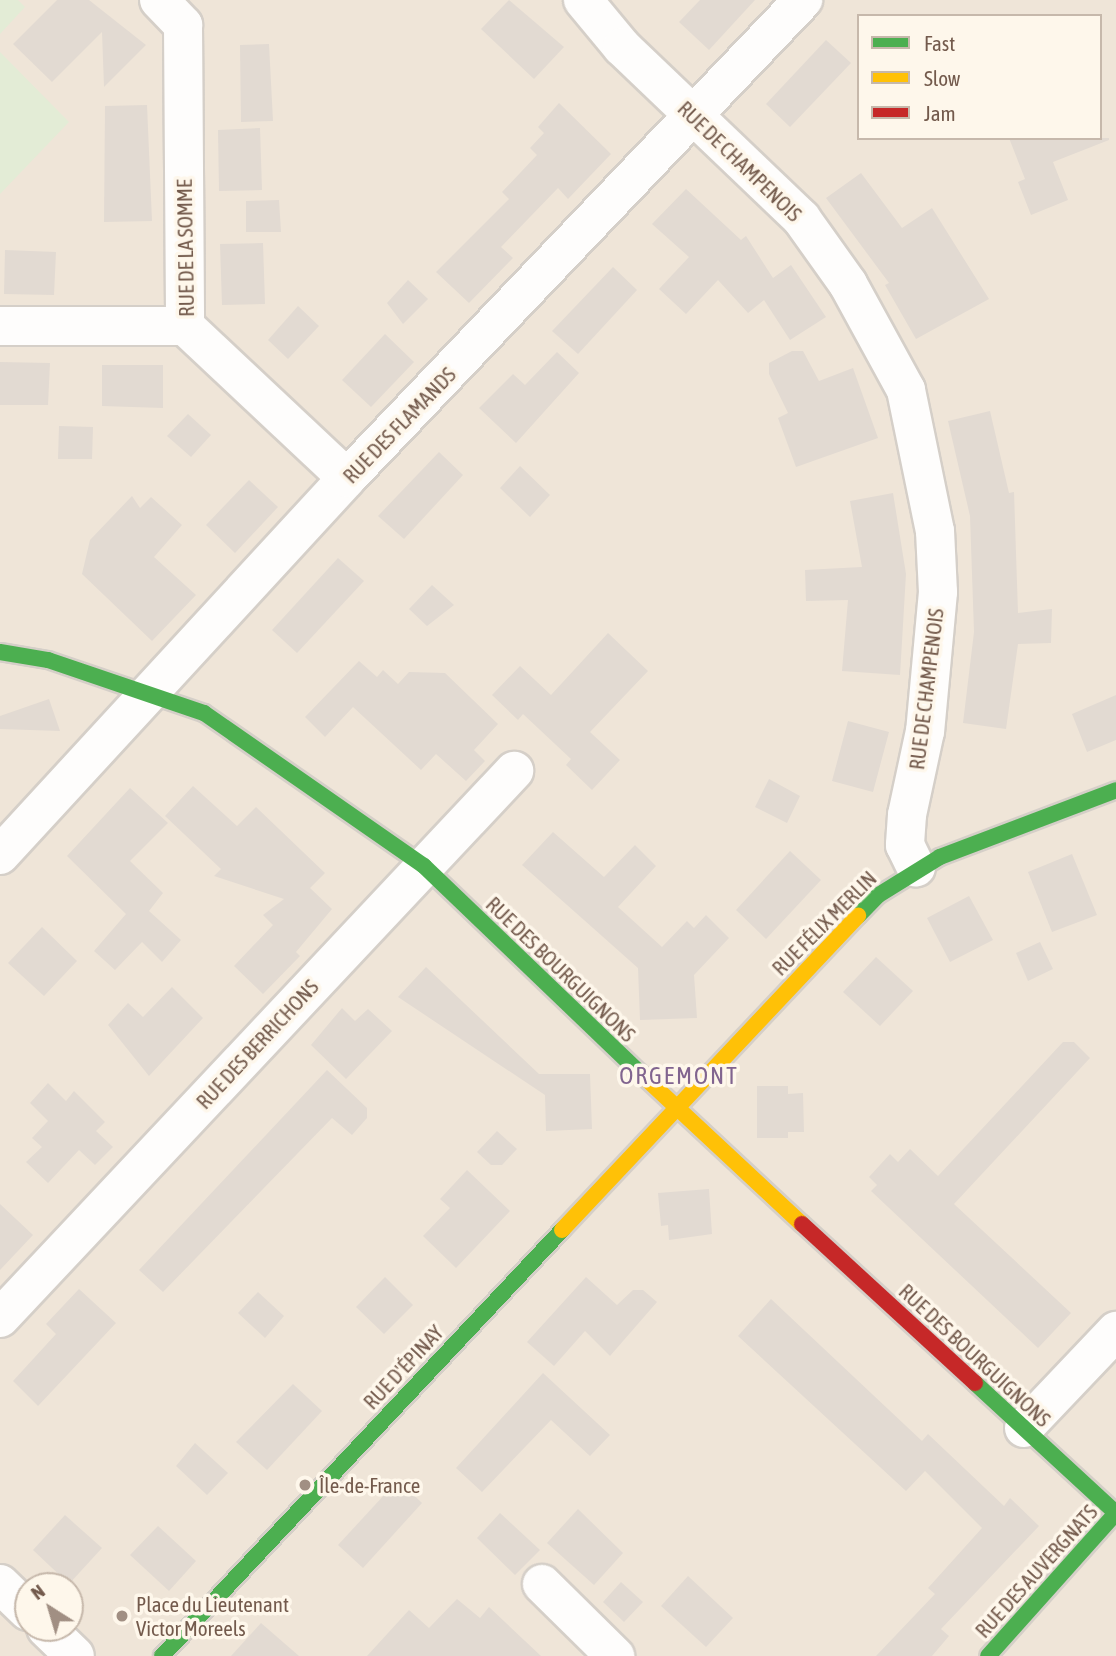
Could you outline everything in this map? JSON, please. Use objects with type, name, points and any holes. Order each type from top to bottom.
[{"type":"street","name":"RUE DE LA SOMME","points":[[159,0],[183,25],[185,326],[348,478]]},
{"type":"street","name":"RUE DE CHAMPENOIS","points":[[583,0],[622,47],[801,218],[848,284],[906,390],[935,531],[938,592],[925,731],[906,825],[905,845],[916,868]]},
{"type":"street","name":"RUE DES FLAMANDS","points":[[0,855],[348,478],[803,0]]},
{"type":"street","points":[[0,326],[185,326]]},
{"type":"street","name":"RUE DES BOURGUIGNONS","points":[[0,652],[48,660],[204,713],[424,866],[676,1108],[1116,1513]]},
{"type":"street","name":"RUE DES BERRICHONS","points":[[0,1318],[513,771]]},
{"type":"street","name":"RUE FÉLIX MERLIN","points":[[676,1108],[877,896],[916,868],[1116,790]]},
{"type":"street","name":"RUE D'ÉPINAY","points":[[162,1656],[676,1108]]},
{"type":"street","points":[[1024,1429],[1116,1331]]},
{"type":"street","name":"RUE DES AUVERGNATS","points":[[988,1656],[1116,1513]]},
{"type":"street","points":[[0,1584],[14,1598]]},
{"type":"street","points":[[542,1584],[615,1656]]},
{"type":"street","points":[[60,1642],[75,1656]]},
{"type":"shaded area","points":[[0,0],[1116,0],[1116,1656],[0,1656]]},
{"type":"green space","points":[[0,0],[18,0],[25,7],[0,34]]},
{"type":"green space","points":[[0,52],[69,122],[0,194]]},
{"type":"building","points":[[57,0],[89,0],[146,45],[104,87],[102,32],[52,82],[13,44]]},
{"type":"building","points":[[509,0],[564,47],[534,79],[481,29]]},
{"type":"building","points":[[700,0],[755,0],[709,50],[679,22]]},
{"type":"building","points":[[826,40],[851,63],[790,127],[766,104]]},
{"type":"building","points":[[269,44],[273,121],[241,122],[240,45]]},
{"type":"building","points":[[559,103],[611,154],[568,199],[558,188],[501,247],[513,258],[469,303],[436,272],[509,199],[502,192],[537,155],[530,148],[544,133],[538,127]]},
{"type":"building","points":[[147,105],[152,221],[104,222],[105,106]]},
{"type":"building","points":[[260,128],[262,190],[219,191],[218,130]]},
{"type":"building","points":[[1109,138],[1053,162],[1068,200],[1031,215],[1018,182],[1025,179],[1010,140]]},
{"type":"building","points":[[861,173],[902,228],[932,208],[989,299],[916,339],[885,285],[889,283],[826,198]]},
{"type":"building","points":[[686,189],[741,240],[746,236],[773,278],[791,265],[826,317],[790,340],[764,300],[748,313],[718,280],[686,314],[659,289],[689,257],[652,224]]},
{"type":"building","points":[[279,200],[281,232],[246,232],[246,201]]},
{"type":"building","points":[[263,243],[265,304],[222,305],[220,244]]},
{"type":"building","points":[[5,250],[56,252],[54,295],[4,294]]},
{"type":"building","points":[[613,267],[637,290],[578,354],[552,331]]},
{"type":"building","points":[[408,280],[428,299],[403,324],[387,303]]},
{"type":"building","points":[[298,306],[319,326],[288,359],[268,340]]},
{"type":"building","points":[[385,334],[414,362],[371,407],[342,380]]},
{"type":"building","points":[[792,351],[803,351],[819,381],[853,368],[878,438],[796,467],[778,418],[788,413],[769,374],[769,363]]},
{"type":"building","points":[[557,352],[579,373],[516,443],[479,408],[513,374],[525,385]]},
{"type":"building","points":[[0,362],[50,363],[48,405],[0,405]]},
{"type":"building","points":[[102,365],[163,365],[163,408],[102,406]]},
{"type":"building","points":[[990,411],[1009,493],[1014,492],[1018,613],[1052,609],[1051,643],[1018,644],[1006,729],[963,723],[974,632],[970,516],[948,421]]},
{"type":"building","points":[[188,414],[211,435],[191,457],[167,436]]},
{"type":"building","points":[[59,426],[93,427],[92,459],[58,459]]},
{"type":"building","points":[[439,452],[463,475],[404,539],[378,516]]},
{"type":"building","points":[[520,466],[550,495],[530,517],[500,488]]},
{"type":"building","points":[[249,480],[278,507],[235,553],[206,525]]},
{"type":"building","points":[[893,493],[906,574],[900,675],[842,671],[848,600],[806,601],[805,570],[862,567],[850,501]]},
{"type":"building","points":[[132,496],[140,508],[151,497],[182,525],[154,557],[196,595],[152,641],[82,574],[90,540]]},
{"type":"building","points":[[338,558],[364,581],[297,653],[272,630]]},
{"type":"building","points":[[432,585],[454,605],[427,626],[409,609]]},
{"type":"building","points":[[608,633],[648,671],[590,732],[620,760],[592,790],[566,765],[571,759],[523,714],[518,720],[492,695],[520,666],[551,695]]},
{"type":"building","points":[[359,661],[377,677],[383,670],[398,684],[409,672],[445,673],[498,724],[474,750],[485,761],[466,781],[436,754],[421,770],[353,707],[325,737],[305,717]]},
{"type":"building","points":[[1116,695],[1116,740],[1087,752],[1072,714]]},
{"type":"building","points":[[49,699],[60,731],[0,729],[0,716]]},
{"type":"building","points":[[848,721],[889,732],[873,792],[832,781]]},
{"type":"building","points":[[769,779],[800,796],[787,823],[755,807]]},
{"type":"building","points":[[193,786],[237,826],[256,807],[325,873],[310,888],[332,909],[296,952],[300,956],[263,994],[234,966],[273,925],[263,915],[284,899],[214,876],[221,869],[165,816]]},
{"type":"building","points":[[130,788],[168,823],[130,861],[163,893],[149,911],[181,940],[162,962],[142,942],[115,970],[94,951],[126,914],[67,856]]},
{"type":"building","points":[[553,832],[604,877],[635,845],[656,866],[618,907],[662,947],[687,921],[694,928],[706,915],[729,938],[694,975],[697,1018],[640,1020],[638,968],[522,865]]},
{"type":"building","points":[[790,851],[821,880],[766,939],[736,910]]},
{"type":"building","points":[[1072,854],[1097,915],[1052,932],[1028,872]]},
{"type":"building","points":[[969,896],[993,940],[950,962],[927,918]]},
{"type":"building","points":[[42,927],[77,961],[44,996],[8,963]]},
{"type":"building","points":[[1040,942],[1053,969],[1028,981],[1016,953]]},
{"type":"building","points":[[876,957],[913,991],[880,1026],[843,992]]},
{"type":"building","points":[[426,967],[539,1074],[590,1074],[592,1129],[546,1131],[545,1095],[398,997]]},
{"type":"building","points":[[172,987],[203,1018],[149,1076],[108,1025],[128,1003],[143,1017]]},
{"type":"building","points":[[342,1008],[355,1021],[368,1009],[392,1031],[346,1079],[311,1045]]},
{"type":"building","points":[[1063,1042],[1074,1042],[1090,1058],[954,1204],[1071,1313],[1038,1348],[871,1191],[877,1185],[869,1177],[890,1154],[898,1162],[910,1149],[938,1176]]},
{"type":"building","points":[[327,1070],[367,1108],[367,1118],[352,1135],[332,1118],[163,1292],[139,1270]]},
{"type":"building","points":[[48,1083],[66,1101],[74,1091],[105,1122],[96,1131],[113,1147],[95,1165],[79,1150],[48,1183],[26,1162],[42,1147],[32,1138],[48,1121],[30,1103]]},
{"type":"building","points":[[757,1086],[788,1086],[788,1094],[803,1093],[804,1132],[788,1132],[788,1138],[757,1138]]},
{"type":"building","points":[[497,1131],[517,1149],[502,1165],[491,1165],[477,1152]]},
{"type":"building","points":[[467,1170],[510,1211],[456,1268],[423,1236],[450,1208],[440,1199]]},
{"type":"building","points":[[709,1189],[712,1234],[669,1240],[668,1225],[661,1226],[658,1193]]},
{"type":"building","points":[[0,1204],[33,1235],[0,1270]]},
{"type":"building","points":[[385,1277],[413,1305],[384,1334],[356,1307]]},
{"type":"building","points":[[586,1277],[617,1305],[633,1290],[643,1290],[657,1302],[610,1356],[585,1331],[554,1366],[527,1342]]},
{"type":"building","points":[[79,1289],[116,1323],[38,1406],[13,1381],[56,1334],[46,1324]]},
{"type":"building","points":[[258,1292],[284,1316],[265,1338],[238,1313]]},
{"type":"building","points":[[771,1299],[922,1441],[928,1434],[1004,1506],[1010,1498],[1039,1526],[941,1629],[949,1636],[932,1656],[876,1656],[935,1594],[928,1588],[982,1528],[925,1471],[906,1491],[738,1336]]},
{"type":"building","points":[[543,1373],[610,1435],[590,1456],[551,1420],[482,1492],[456,1468]]},
{"type":"building","points":[[293,1384],[322,1411],[267,1470],[236,1442]]},
{"type":"building","points":[[195,1443],[228,1473],[207,1495],[176,1466]]},
{"type":"building","points":[[398,1480],[422,1503],[363,1568],[338,1545]]},
{"type":"building","points":[[578,1509],[623,1553],[594,1585],[547,1543]]},
{"type":"building","points":[[500,1513],[540,1550],[515,1575],[477,1538]]},
{"type":"building","points":[[65,1515],[102,1548],[80,1572],[56,1572],[33,1550]]},
{"type":"building","points":[[158,1526],[196,1561],[169,1591],[130,1555]]},
{"type":"building","points":[[688,1576],[733,1618],[706,1647],[661,1606]]},
{"type":"building","points":[[621,1582],[643,1602],[624,1622],[603,1602]]},
{"type":"building","points":[[457,1599],[480,1618],[489,1607],[541,1656],[367,1656],[409,1610],[429,1628]]},
{"type":"building","points":[[261,1623],[299,1656],[231,1656]]},
{"type":"traffic: fast","points":[[0,652],[48,660],[204,713],[424,866],[641,1074]]},
{"type":"traffic: fast","points":[[858,916],[877,896],[940,857],[1116,790]]},
{"type":"traffic: fast","points":[[162,1656],[562,1230]]},
{"type":"traffic: fast","points":[[975,1383],[1116,1513],[988,1656]]},
{"type":"traffic: slow","points":[[562,1230],[858,916]]},
{"type":"traffic: slow","points":[[641,1074],[802,1224]]},
{"type":"traffic: jam","points":[[802,1224],[975,1383]]},
{"type":"place","name":"Île-de-France","points":[[305,1485]]},
{"type":"place","name":"Place du Lieutenant Victor Moreels","points":[[122,1616]]},
{"type":"district","name":"ORGEMONT","points":[[679,1076]]}]
